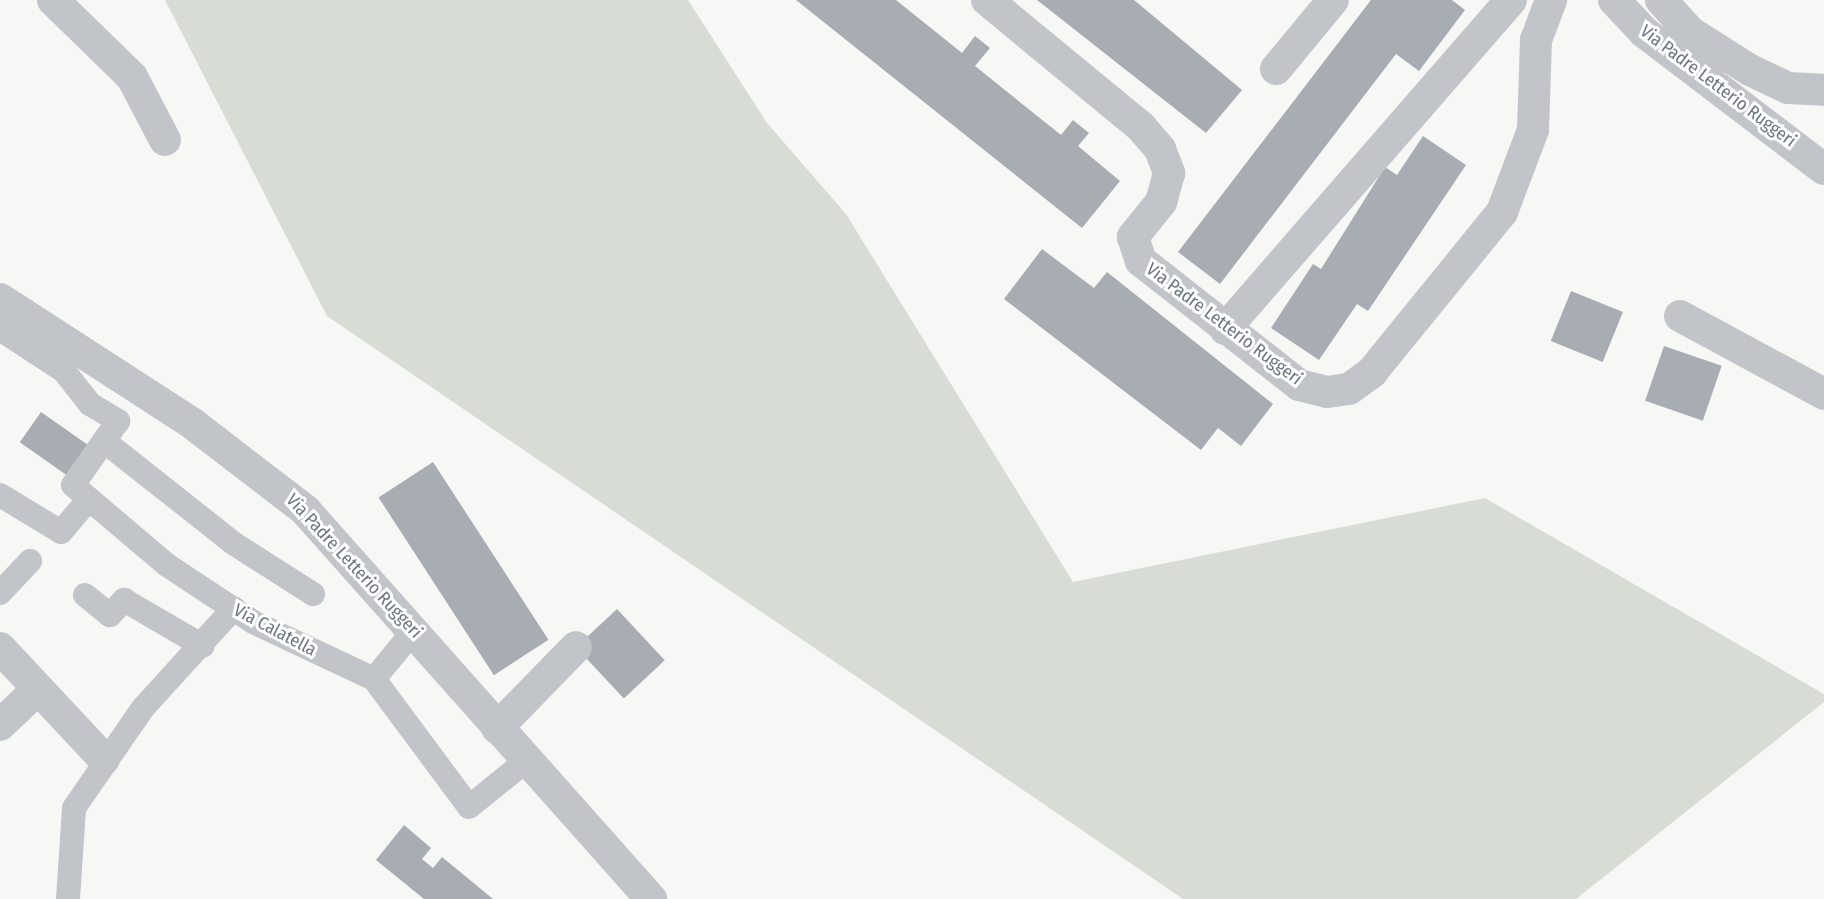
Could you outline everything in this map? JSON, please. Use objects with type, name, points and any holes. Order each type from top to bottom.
[{"type":"street","points":[[53,0],[132,77],[165,140]]},
{"type":"street","name":"Via Padre Letterio Ruggeri","points":[[987,0],[1142,128],[1160,149],[1169,173],[1161,202],[1133,237],[1141,261],[1299,385],[1327,392],[1348,389],[1372,372],[1510,194],[1533,130],[1536,40],[1551,0]]},
{"type":"street","points":[[1276,69],[1333,0]]},
{"type":"street","points":[[1225,328],[1511,0]]},
{"type":"street","name":"Via Padre Letterio Ruggeri","points":[[1614,0],[1644,32],[1824,169]]},
{"type":"street","points":[[1661,0],[1690,32],[1750,70],[1788,88],[1824,90]]},
{"type":"street","points":[[0,495],[61,532],[89,499],[73,485],[118,421],[90,404],[64,371],[3,331],[5,302]]},
{"type":"street","name":"Via Padre Letterio Ruggeri","points":[[5,302],[193,424],[282,491],[416,630],[525,761],[651,899]]},
{"type":"street","points":[[1680,316],[1824,394]]},
{"type":"street","points":[[104,441],[232,543],[314,594]]},
{"type":"street","name":"Via Calatella","points":[[89,499],[167,565],[234,609],[374,679],[469,807],[525,761]]},
{"type":"street","points":[[0,593],[30,561]]},
{"type":"street","points":[[85,595],[110,615],[123,600],[203,646]]},
{"type":"street","points":[[68,899],[74,808],[104,759],[234,609]]},
{"type":"street","points":[[374,679],[416,630]]},
{"type":"street","points":[[497,728],[576,647]]},
{"type":"street","points":[[0,648],[104,759]]},
{"type":"street","points":[[0,725],[38,689]]},
{"type":"shaded area","points":[[165,0],[688,0],[767,123],[846,214],[1073,582],[1485,498],[1824,694],[1824,702],[1576,899],[1183,899],[327,316]]},
{"type":"building","points":[[796,0],[896,0],[962,53],[975,36],[990,48],[975,66],[1061,135],[1073,120],[1089,133],[1078,146],[1120,181],[1082,228]]},
{"type":"building","points":[[1037,0],[1134,0],[1242,90],[1206,133]]},
{"type":"building","points":[[1371,0],[1452,0],[1465,10],[1419,71],[1396,54],[1220,284],[1178,252]]},
{"type":"building","points":[[1423,136],[1466,165],[1368,311],[1357,304],[1319,360],[1271,328],[1313,264],[1321,269],[1385,167],[1397,175]]},
{"type":"building","points":[[1042,249],[1094,288],[1107,272],[1273,404],[1241,446],[1218,428],[1201,450],[1004,299]]},
{"type":"building","points":[[1571,291],[1623,312],[1603,362],[1551,341]]},
{"type":"building","points":[[1664,346],[1722,366],[1703,421],[1645,401]]},
{"type":"building","points":[[41,412],[88,445],[66,475],[20,442]]},
{"type":"building","points":[[433,462],[548,640],[494,675],[378,497]]},
{"type":"building","points":[[617,609],[665,660],[624,698],[576,647]]},
{"type":"building","points":[[404,825],[431,848],[422,859],[433,868],[442,857],[493,899],[424,899],[376,860]]}]
